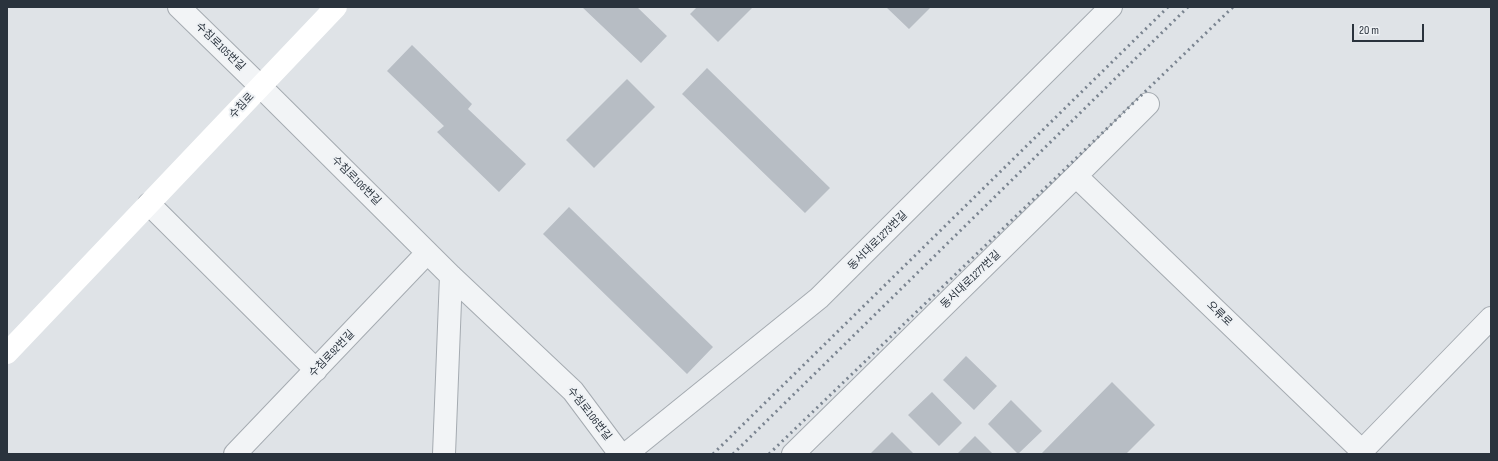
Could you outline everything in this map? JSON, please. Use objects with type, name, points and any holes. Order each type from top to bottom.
[{"type":"main road","name":"수침로","points":[[7,353],[336,7]]},
{"type":"street","name":"수침로105번길","points":[[179,7],[260,86]]},
{"type":"street","name":"동서대로1273번길","points":[[626,454],[819,298],[1111,7]]},
{"type":"street","name":"수침로106번길","points":[[260,86],[427,253],[573,391],[620,454]]},
{"type":"street","name":"동서대로1277번길","points":[[792,454],[1148,104]]},
{"type":"street","name":"오류로","points":[[1076,176],[1360,452],[1491,318]]},
{"type":"street","points":[[149,204],[316,370]]},
{"type":"street","name":"수침로92번길","points":[[235,454],[427,253]]},
{"type":"street","points":[[444,454],[451,276]]},
{"type":"building","points":[[582,7],[637,7],[667,36],[641,63]]},
{"type":"building","points":[[697,7],[753,7],[718,42],[690,14]]},
{"type":"building","points":[[886,7],[931,7],[909,29]]},
{"type":"building","points":[[412,45],[472,104],[468,109],[526,164],[499,192],[437,132],[444,126],[387,71]]},
{"type":"building","points":[[707,68],[830,188],[805,213],[682,94]]},
{"type":"building","points":[[627,79],[655,107],[594,168],[566,140]]},
{"type":"building","points":[[569,207],[713,347],[687,374],[543,234]]},
{"type":"building","points":[[966,356],[997,386],[974,410],[943,380]]},
{"type":"building","points":[[1112,382],[1155,425],[1126,454],[1041,454]]},
{"type":"building","points":[[932,392],[962,423],[939,446],[908,415]]},
{"type":"building","points":[[1011,400],[1042,431],[1018,454],[988,424]]},
{"type":"building","points":[[892,432],[914,454],[871,453]]},
{"type":"building","points":[[975,436],[993,454],[957,454]]},
{"type":"railway","points":[[713,454],[1168,7]]},
{"type":"railway","points":[[733,454],[1188,7]]},
{"type":"railway","points":[[769,454],[1233,7]]}]
